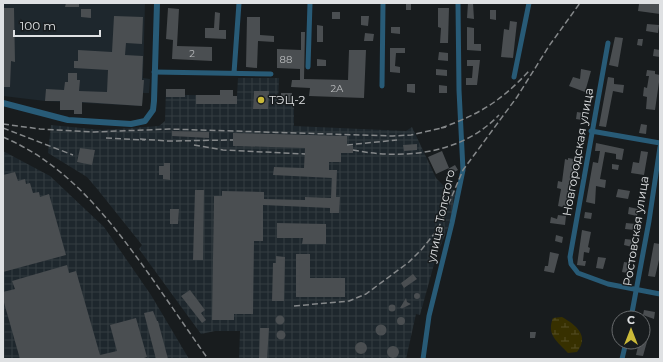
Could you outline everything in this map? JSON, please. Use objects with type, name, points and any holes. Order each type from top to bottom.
[{"type":"street","points":[[3,103],[68,120],[131,124],[145,121],[153,110],[157,3]]},
{"type":"street","points":[[234,73],[239,3]]},
{"type":"street","points":[[308,67],[310,3]]},
{"type":"street","points":[[382,86],[383,3]]},
{"type":"street","name":"улица Толстого","points":[[423,359],[429,316],[452,223],[463,170],[459,90],[458,3]]},
{"type":"street","points":[[514,77],[529,3]]},
{"type":"street","name":"Новгородская улица","points":[[608,44],[591,131],[570,257],[571,264],[578,273],[608,284],[637,288]]},
{"type":"street","points":[[154,72],[271,74]]},
{"type":"street","points":[[591,131],[660,143]]},
{"type":"street","name":"Ростовская улица","points":[[633,310],[660,147]]},
{"type":"street","points":[[637,288],[660,294]]},
{"type":"shaded area","points":[[3,3],[145,3],[143,78],[150,79],[149,93],[143,93],[142,106],[45,101],[3,96]]},
{"type":"shaded area","name":"ТЭЦ-2","points":[[238,78],[279,78],[278,104],[294,105],[294,126],[406,131],[412,127],[436,178],[445,187],[456,191],[450,223],[436,257],[420,315],[416,314],[406,359],[239,359],[240,331],[215,331],[201,334],[139,249],[142,245],[98,190],[87,177],[48,153],[51,125],[102,130],[159,126],[165,121],[166,89],[185,89],[185,95],[237,96]]},
{"type":"shaded area","points":[[3,151],[50,176],[104,227],[151,295],[189,359],[3,359]]},
{"type":"green space","points":[[562,317],[576,327],[582,336],[581,346],[577,352],[568,353],[557,342],[552,334],[551,324],[553,318]]},
{"type":"building","points":[[66,3],[79,3],[79,7],[65,7]]},
{"type":"building","points":[[406,3],[411,3],[411,10],[406,10]]},
{"type":"building","points":[[468,3],[473,3],[474,19],[467,18]]},
{"type":"building","points":[[660,3],[660,14],[638,11],[639,4]]},
{"type":"building","points":[[3,8],[14,8],[15,62],[11,61],[10,87],[3,87]]},
{"type":"building","points":[[168,8],[179,9],[177,46],[212,47],[212,61],[172,59],[173,40],[166,39]]},
{"type":"building","points":[[438,8],[449,8],[448,43],[440,43],[441,28],[438,27]]},
{"type":"building","points":[[81,9],[91,9],[91,18],[81,17]]},
{"type":"building","points":[[490,10],[496,10],[496,20],[490,19]]},
{"type":"building","points":[[215,12],[220,13],[219,30],[226,30],[226,39],[205,38],[205,28],[214,28]]},
{"type":"building","points":[[332,12],[340,12],[340,19],[332,19]]},
{"type":"building","points":[[114,16],[143,17],[142,44],[126,43],[125,55],[143,56],[142,80],[144,80],[142,106],[82,102],[82,114],[74,114],[74,110],[60,110],[60,101],[45,101],[46,89],[64,90],[65,82],[68,82],[68,73],[77,73],[77,80],[80,80],[79,91],[107,92],[108,70],[74,68],[74,61],[78,61],[78,50],[112,52]]},
{"type":"building","points":[[361,16],[369,16],[368,26],[361,25]]},
{"type":"building","points":[[247,17],[260,17],[260,35],[274,36],[274,42],[258,41],[257,68],[246,67]]},
{"type":"building","points":[[510,21],[517,22],[513,58],[501,57],[504,29],[509,30]]},
{"type":"building","points":[[647,24],[659,25],[658,33],[646,31]]},
{"type":"building","points":[[317,25],[323,26],[323,42],[317,42]]},
{"type":"building","points":[[391,27],[400,27],[400,34],[391,33]]},
{"type":"building","points":[[467,27],[474,28],[474,44],[481,44],[481,51],[467,50]]},
{"type":"building","points":[[301,32],[305,32],[304,79],[348,80],[349,50],[366,50],[364,98],[309,96],[310,88],[291,87],[292,80],[300,80],[300,69],[277,68],[277,49],[301,50]]},
{"type":"building","points":[[365,33],[374,34],[373,41],[364,41]]},
{"type":"building","points":[[615,37],[623,38],[618,67],[609,65]]},
{"type":"building","points":[[638,39],[643,39],[642,46],[637,45]]},
{"type":"building","points":[[390,48],[405,48],[405,53],[396,53],[395,66],[400,67],[400,73],[390,72]]},
{"type":"building","points":[[654,49],[660,50],[660,57],[653,56]]},
{"type":"building","points":[[439,52],[448,53],[448,61],[438,60]]},
{"type":"building","points":[[317,59],[326,60],[326,66],[317,66]]},
{"type":"building","points":[[467,60],[480,60],[477,85],[466,85],[466,78],[472,78],[473,66],[467,66]]},
{"type":"building","points":[[436,69],[447,70],[447,76],[436,75]]},
{"type":"building","points":[[581,69],[591,71],[585,92],[569,86],[573,77],[580,79]]},
{"type":"building","points":[[647,70],[655,71],[655,74],[660,75],[655,110],[646,109],[647,97],[643,96],[644,87],[647,88],[649,76],[646,76]]},
{"type":"building","points":[[608,77],[614,78],[614,84],[624,85],[623,93],[613,91],[606,127],[599,126]]},
{"type":"building","points":[[407,84],[415,84],[415,93],[407,92]]},
{"type":"building","points":[[439,85],[447,86],[447,93],[439,93]]},
{"type":"building","points":[[166,89],[185,89],[185,97],[166,97]]},
{"type":"building","points":[[220,90],[233,90],[233,96],[237,96],[237,104],[196,104],[196,95],[220,95]]},
{"type":"building","name":"ТЭЦ-2","points":[[254,91],[269,91],[268,109],[253,109]]},
{"type":"building","points":[[281,93],[292,93],[292,102],[281,102]]},
{"type":"building","points":[[577,112],[583,113],[582,120],[576,119]]},
{"type":"building","points":[[641,124],[647,125],[646,134],[639,133]]},
{"type":"building","points":[[172,131],[209,132],[209,138],[172,136]]},
{"type":"building","points":[[233,133],[347,136],[347,146],[353,146],[353,153],[341,153],[341,162],[329,162],[329,170],[337,170],[336,197],[340,197],[339,213],[330,213],[330,208],[263,205],[263,241],[254,241],[253,314],[234,314],[234,320],[212,320],[214,196],[222,196],[222,191],[264,192],[264,199],[305,200],[305,197],[331,198],[332,178],[273,175],[274,167],[304,168],[305,148],[233,146]]},
{"type":"building","points":[[596,143],[624,149],[622,160],[616,159],[616,154],[605,152],[600,179],[606,180],[605,188],[596,186],[595,204],[586,202],[593,162],[598,163],[600,151],[595,151]]},
{"type":"building","points":[[417,144],[417,150],[404,151],[403,145]]},
{"type":"building","points":[[80,148],[95,150],[92,165],[77,162]]},
{"type":"building","points":[[442,151],[449,168],[436,174],[428,157]]},
{"type":"building","points":[[641,151],[648,152],[644,175],[631,173],[633,162],[639,163]]},
{"type":"building","points":[[568,158],[574,159],[574,167],[567,208],[558,206],[561,189],[557,188],[558,181],[562,182],[565,159],[568,160]]},
{"type":"building","points":[[164,163],[170,163],[170,180],[163,179],[163,175],[159,175],[159,166],[164,166]]},
{"type":"building","points":[[612,164],[619,165],[618,170],[612,169]]},
{"type":"building","points":[[455,165],[458,170],[451,174],[448,169]]},
{"type":"building","points":[[15,172],[18,181],[25,179],[26,184],[30,183],[33,193],[39,192],[40,197],[49,194],[66,255],[3,272],[3,175]]},
{"type":"building","points":[[618,189],[630,191],[628,199],[616,197]]},
{"type":"building","points":[[195,190],[204,190],[203,260],[193,260]]},
{"type":"building","points":[[629,207],[638,209],[637,216],[628,214]]},
{"type":"building","points":[[170,209],[179,209],[178,224],[170,224]]},
{"type":"building","points":[[585,212],[592,213],[591,219],[584,218]]},
{"type":"building","points":[[558,215],[566,216],[565,225],[550,223],[551,217],[557,219]]},
{"type":"building","points":[[277,223],[326,224],[326,244],[302,244],[303,238],[277,238]]},
{"type":"building","points":[[626,223],[636,224],[635,230],[625,229]]},
{"type":"building","points":[[582,230],[591,232],[588,247],[590,248],[589,253],[584,252],[583,261],[586,261],[585,266],[577,265]]},
{"type":"building","points":[[556,235],[563,237],[562,243],[555,241]]},
{"type":"building","points":[[625,239],[634,240],[632,247],[624,245]]},
{"type":"building","points":[[654,243],[660,244],[659,260],[655,277],[648,276]]},
{"type":"building","points":[[550,252],[559,254],[554,273],[544,271],[545,266],[548,266]]},
{"type":"building","points":[[296,254],[310,254],[310,278],[345,278],[345,297],[296,297]]},
{"type":"building","points":[[276,256],[285,257],[284,301],[272,301],[273,263],[276,263]]},
{"type":"building","points":[[598,257],[606,258],[603,269],[596,268]]},
{"type":"building","points":[[624,262],[630,263],[628,273],[622,272]]},
{"type":"building","points":[[67,265],[69,273],[76,271],[100,355],[117,351],[110,325],[136,318],[147,357],[141,359],[20,359],[3,299],[3,292],[15,289],[12,281]]},
{"type":"building","points":[[413,274],[417,279],[404,288],[401,283]]},
{"type":"building","points":[[190,290],[205,310],[201,313],[206,320],[202,323],[181,296]]},
{"type":"building","points":[[417,293],[420,296],[417,299],[414,296]]},
{"type":"building","points":[[406,298],[407,302],[411,304],[401,309],[402,308],[400,308]]},
{"type":"building","points":[[392,304],[395,305],[395,311],[392,312],[389,311],[388,308],[389,305]]},
{"type":"building","points":[[153,311],[158,321],[168,359],[156,359],[144,313]]},
{"type":"building","points":[[651,311],[655,312],[654,319],[651,318]]},
{"type":"building","points":[[280,315],[285,320],[280,325],[275,320]]},
{"type":"building","points":[[401,317],[404,318],[404,324],[401,325],[398,324],[397,321],[398,318]]},
{"type":"building","points":[[381,324],[385,326],[387,330],[385,334],[381,336],[377,334],[375,330],[377,326]]},
{"type":"building","points":[[260,328],[269,328],[267,359],[259,359]]},
{"type":"building","points":[[281,330],[286,335],[281,340],[276,335]]},
{"type":"building","points":[[530,332],[536,332],[535,338],[530,338]]},
{"type":"building","points":[[361,342],[365,344],[367,348],[365,352],[361,354],[357,352],[355,348],[357,344]]},
{"type":"building","points":[[393,346],[397,348],[399,352],[397,356],[393,358],[389,356],[387,352],[389,348]]},
{"type":"building","points":[[637,350],[645,350],[643,356],[636,355]]},
{"type":"railway","points":[[294,306],[349,301],[366,294],[409,262],[422,249],[438,229],[463,170],[517,97],[549,46],[580,3]]},
{"type":"railway","points":[[441,128],[455,123],[489,106],[509,91],[529,71]]},
{"type":"railway","points":[[353,150],[392,154],[412,154],[431,151],[450,146],[468,138],[484,128],[499,115]]},
{"type":"railway","points":[[3,124],[40,129],[94,132],[169,129],[393,136],[411,135],[446,127]]},
{"type":"railway","points":[[3,128],[73,155]]},
{"type":"railway","points":[[3,137],[27,149],[48,163],[87,196],[136,256],[208,359]]},
{"type":"railway","points":[[106,138],[145,140]]},
{"type":"railway","points":[[140,139],[168,141],[233,140]]},
{"type":"railway","points":[[347,145],[397,140]]},
{"type":"railway","points":[[194,145],[223,150],[305,154]]},
{"type":"place","name":"ТЭЦ-2","points":[[261,100]]}]
